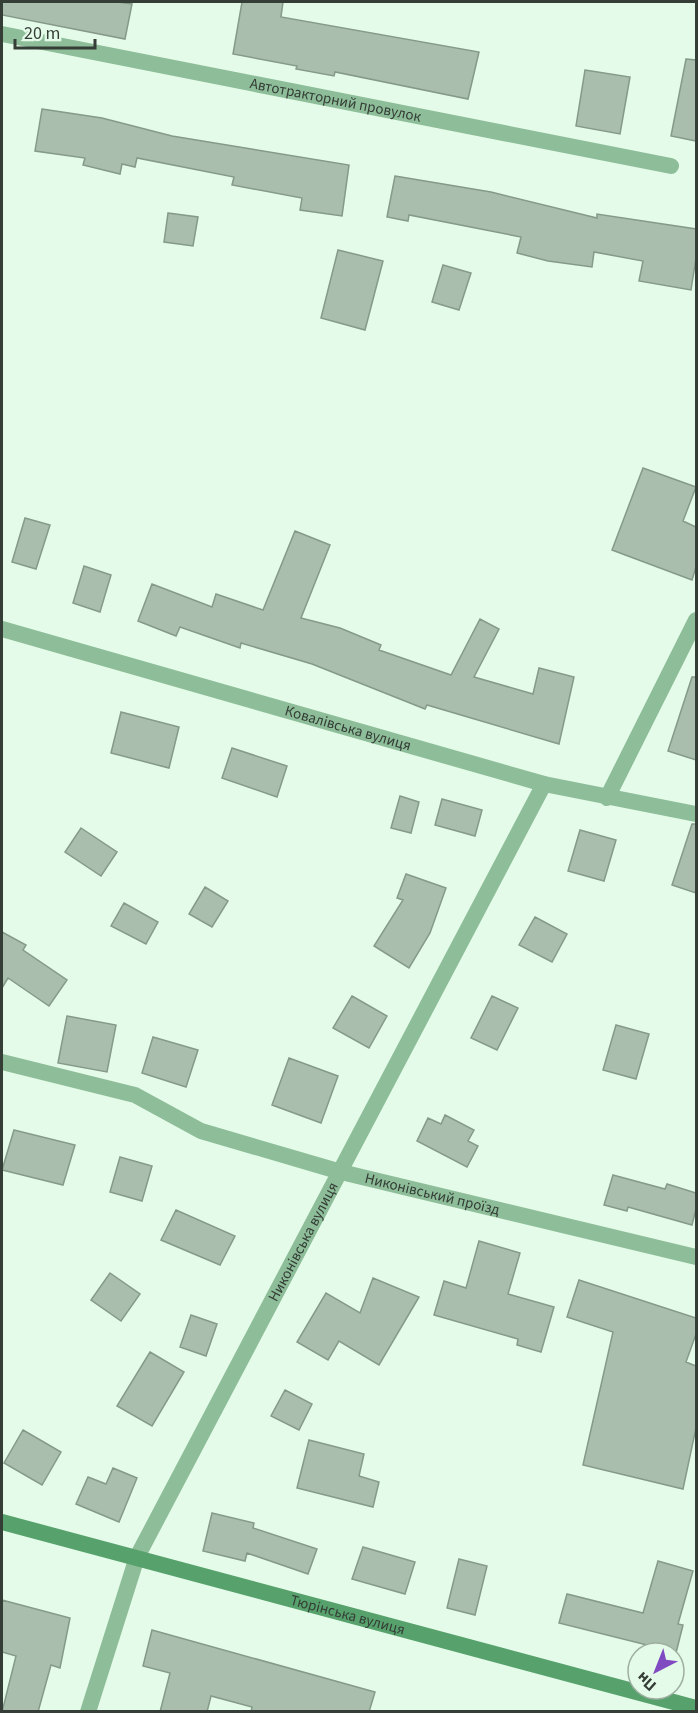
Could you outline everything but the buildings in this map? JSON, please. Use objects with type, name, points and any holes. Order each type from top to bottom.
[{"type":"main road","name":"Тюрінська вулиця","points":[[2,1522],[696,1708]]},
{"type":"street","name":"Автотракторний провулок","points":[[2,34],[671,166]]},
{"type":"street","points":[[608,798],[696,620]]},
{"type":"street","name":"Ковалівська вулиця","points":[[2,629],[544,784],[696,814]]},
{"type":"street","name":"Никонівська вулиця","points":[[88,1712],[137,1557],[544,784]]},
{"type":"street","name":"Никонівський проїзд","points":[[2,1062],[135,1095],[201,1131],[341,1172],[696,1257]]}]
